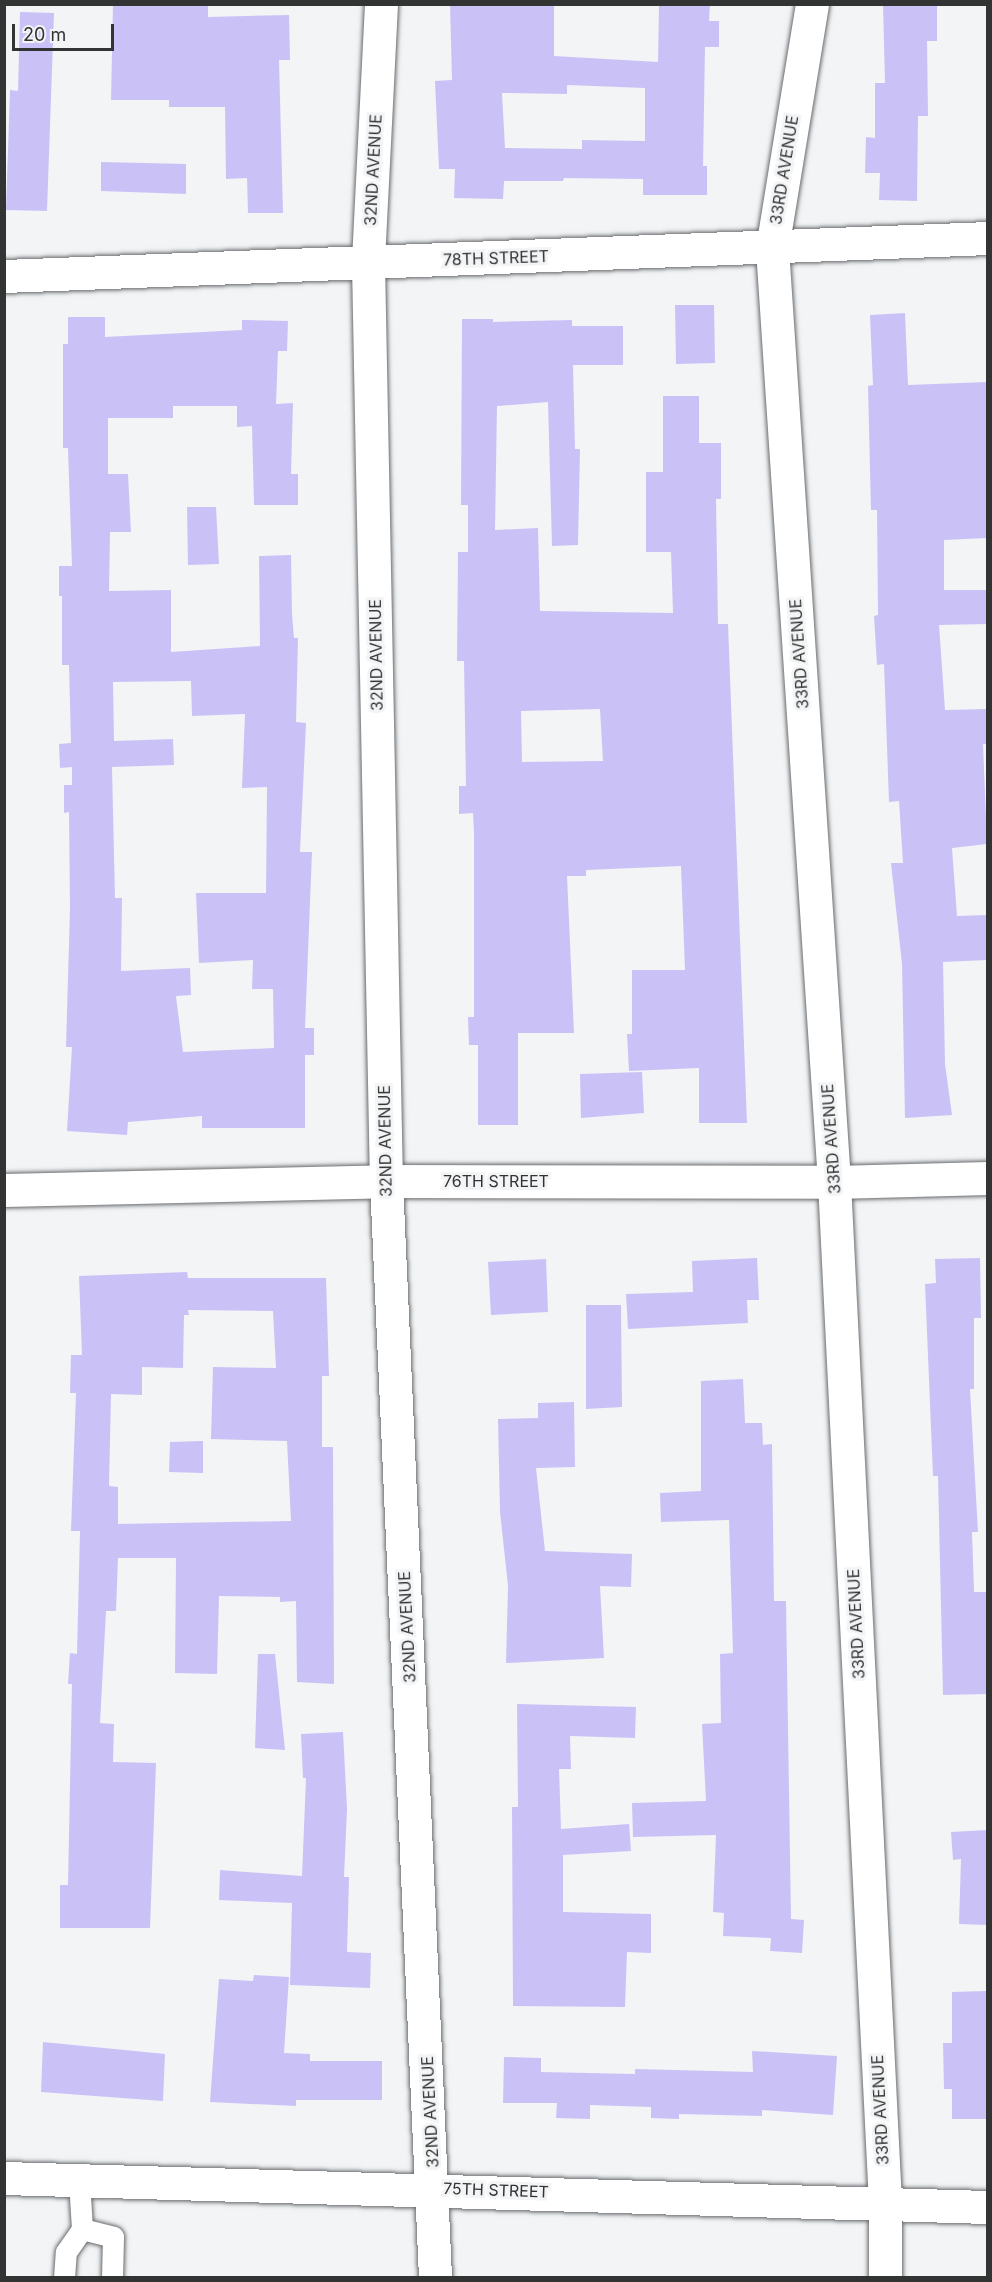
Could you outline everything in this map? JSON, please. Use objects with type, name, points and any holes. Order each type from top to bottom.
[{"type":"street","name":"32ND AVENUE","points":[[381,4],[368,262],[386,1181],[433,2188],[435,2277]]},
{"type":"street","name":"33RD AVENUE","points":[[812,4],[772,248],[834,1182],[885,2202],[885,2277]]},
{"type":"street","name":"78TH STREET","points":[[4,276],[987,238]]},
{"type":"street","name":"76TH STREET","points":[[4,1190],[386,1181],[834,1182],[987,1178]]},
{"type":"street","name":"75TH STREET","points":[[4,2178],[433,2188],[987,2206]]},
{"type":"lane","points":[[64,2277],[66,2252],[82,2229],[79,2180]]},
{"type":"lane","points":[[82,2229],[113,2237],[112,2277]]},
{"type":"building","points":[[113,4],[208,4],[208,17],[289,15],[290,60],[279,60],[283,213],[248,213],[247,178],[226,179],[225,107],[169,107],[169,100],[111,100]]},
{"type":"building","points":[[450,4],[554,4],[554,56],[658,62],[659,4],[710,4],[709,21],[719,21],[719,47],[705,47],[703,166],[707,166],[707,195],[643,195],[643,179],[564,178],[563,181],[504,181],[503,199],[454,198],[455,169],[439,169],[435,81],[452,80]],"holes":[[[567,85],[645,88],[645,141],[582,140],[582,149],[505,148],[502,93],[567,94]]]},
{"type":"building","points":[[883,4],[937,4],[937,41],[927,41],[928,116],[918,116],[917,201],[879,200],[880,173],[865,173],[866,137],[875,138],[875,83],[885,83]]},
{"type":"building","points":[[20,12],[54,13],[47,211],[6,210],[10,90],[18,91]]},
{"type":"building","points":[[101,162],[186,164],[186,194],[101,191]]},
{"type":"building","points":[[675,305],[714,305],[715,363],[676,364]]},
{"type":"building","points":[[905,313],[908,385],[987,382],[987,538],[944,540],[944,590],[987,590],[987,624],[939,625],[945,710],[987,709],[987,744],[983,744],[987,844],[952,848],[957,916],[987,915],[987,960],[943,962],[945,1064],[952,1115],[905,1118],[902,964],[891,863],[903,863],[899,801],[889,802],[884,664],[877,665],[874,616],[878,615],[877,510],[871,510],[868,386],[873,385],[870,315]]},
{"type":"building","points":[[68,317],[105,317],[105,337],[242,330],[242,320],[288,321],[287,351],[278,351],[276,404],[293,403],[291,474],[298,474],[298,505],[254,505],[252,426],[237,427],[237,406],[173,406],[173,418],[108,418],[108,474],[128,474],[131,532],[110,532],[109,591],[171,590],[171,652],[260,646],[259,556],[291,555],[294,638],[298,638],[296,722],[306,723],[300,852],[312,852],[305,1028],[314,1028],[314,1055],[305,1055],[305,1128],[202,1128],[202,1116],[128,1122],[127,1135],[67,1131],[72,1047],[66,1047],[70,909],[69,812],[64,813],[64,785],[72,785],[72,767],[60,768],[59,744],[71,743],[69,665],[62,665],[62,596],[59,596],[59,566],[72,566],[68,448],[63,448],[63,344],[68,344]],"holes":[[[191,681],[192,716],[245,714],[242,788],[267,787],[266,893],[196,893],[199,963],[253,960],[252,989],[273,989],[274,1048],[183,1052],[176,996],[191,995],[190,968],[121,971],[122,898],[115,898],[112,767],[174,765],[173,739],[114,741],[113,682]]]},
{"type":"building","points":[[462,319],[493,319],[493,322],[572,320],[572,326],[623,326],[623,365],[573,365],[575,449],[580,449],[578,545],[552,546],[548,402],[497,406],[495,530],[538,528],[540,611],[673,613],[671,552],[646,552],[646,472],[663,472],[663,396],[699,396],[699,443],[721,443],[721,499],[716,499],[718,624],[728,624],[747,1123],[699,1123],[699,1068],[629,1071],[627,1034],[632,1034],[632,970],[685,970],[681,866],[586,870],[586,876],[567,876],[574,1033],[518,1033],[518,1125],[478,1125],[478,1045],[469,1045],[468,1017],[474,1017],[473,813],[459,814],[459,786],[466,786],[464,661],[457,661],[458,552],[468,552],[468,505],[461,505]],"holes":[[[600,709],[603,761],[522,762],[521,711]]]},
{"type":"building","points":[[187,507],[216,507],[219,564],[188,565]]},
{"type":"building","points":[[642,1072],[644,1113],[581,1118],[580,1074]]},
{"type":"building","points":[[757,1258],[759,1300],[747,1300],[748,1323],[628,1329],[626,1294],[693,1292],[692,1261]]},
{"type":"building","points":[[980,1258],[981,1318],[974,1318],[974,1389],[970,1389],[978,1532],[972,1532],[974,1592],[987,1592],[987,1694],[943,1695],[938,1476],[933,1476],[925,1284],[936,1283],[935,1259]]},
{"type":"building","points":[[546,1259],[548,1312],[491,1315],[488,1262]]},
{"type":"building","points":[[187,1272],[188,1278],[326,1278],[329,1376],[322,1376],[322,1447],[333,1447],[334,1684],[297,1682],[296,1601],[280,1602],[280,1597],[219,1596],[217,1674],[175,1673],[176,1558],[118,1558],[116,1611],[106,1611],[100,1723],[114,1724],[113,1762],[156,1763],[150,1928],[60,1928],[60,1885],[68,1885],[72,1684],[68,1684],[70,1653],[77,1654],[80,1531],[71,1531],[76,1393],[70,1393],[71,1355],[82,1355],[79,1276]],"holes":[[[188,1310],[273,1311],[276,1368],[213,1367],[211,1439],[287,1441],[291,1521],[118,1524],[118,1487],[109,1486],[111,1394],[142,1395],[142,1367],[183,1368],[184,1315],[189,1315]]]},
{"type":"building","points":[[586,1305],[621,1305],[622,1407],[586,1409]]},
{"type":"building","points":[[743,1379],[745,1423],[762,1423],[763,1445],[772,1444],[774,1601],[786,1601],[791,1919],[804,1920],[802,1953],[770,1951],[771,1938],[723,1936],[724,1913],[713,1912],[716,1835],[633,1837],[632,1803],[706,1801],[702,1724],[721,1723],[720,1654],[733,1653],[729,1520],[661,1522],[660,1493],[701,1491],[701,1381]]},
{"type":"building","points":[[574,1402],[575,1467],[536,1468],[545,1551],[632,1554],[631,1587],[600,1586],[604,1658],[506,1663],[508,1586],[500,1512],[498,1419],[538,1418],[538,1403]]},
{"type":"building","points":[[203,1441],[203,1473],[169,1472],[170,1442]]},
{"type":"building","points":[[258,1654],[275,1654],[285,1750],[255,1748]]},
{"type":"building","points":[[517,1704],[636,1707],[635,1738],[570,1736],[571,1769],[559,1769],[561,1829],[629,1824],[631,1851],[563,1855],[563,1912],[651,1914],[651,1953],[627,1952],[625,2007],[513,2006],[512,1807],[518,1807]]},
{"type":"building","points":[[343,1732],[347,1809],[344,1877],[349,1877],[347,1952],[371,1953],[370,1988],[290,1985],[292,1903],[219,1900],[220,1870],[302,1876],[306,1778],[303,1778],[301,1734]]},
{"type":"building","points":[[987,1830],[987,1925],[959,1924],[961,1859],[953,1860],[951,1832]]},
{"type":"building","points":[[254,1975],[289,1977],[284,2053],[310,2054],[310,2061],[382,2061],[382,2100],[296,2100],[296,2106],[210,2102],[219,1979],[253,1981]]},
{"type":"building","points":[[987,1991],[987,2119],[952,2119],[952,2089],[944,2089],[943,2043],[952,2043],[952,1992]]},
{"type":"building","points":[[43,2042],[165,2054],[163,2101],[41,2092]]},
{"type":"building","points":[[752,2051],[837,2056],[833,2115],[762,2110],[762,2116],[679,2114],[679,2119],[651,2118],[651,2107],[590,2105],[590,2119],[556,2118],[557,2103],[503,2103],[504,2057],[541,2058],[541,2072],[635,2074],[635,2069],[753,2072]]}]
